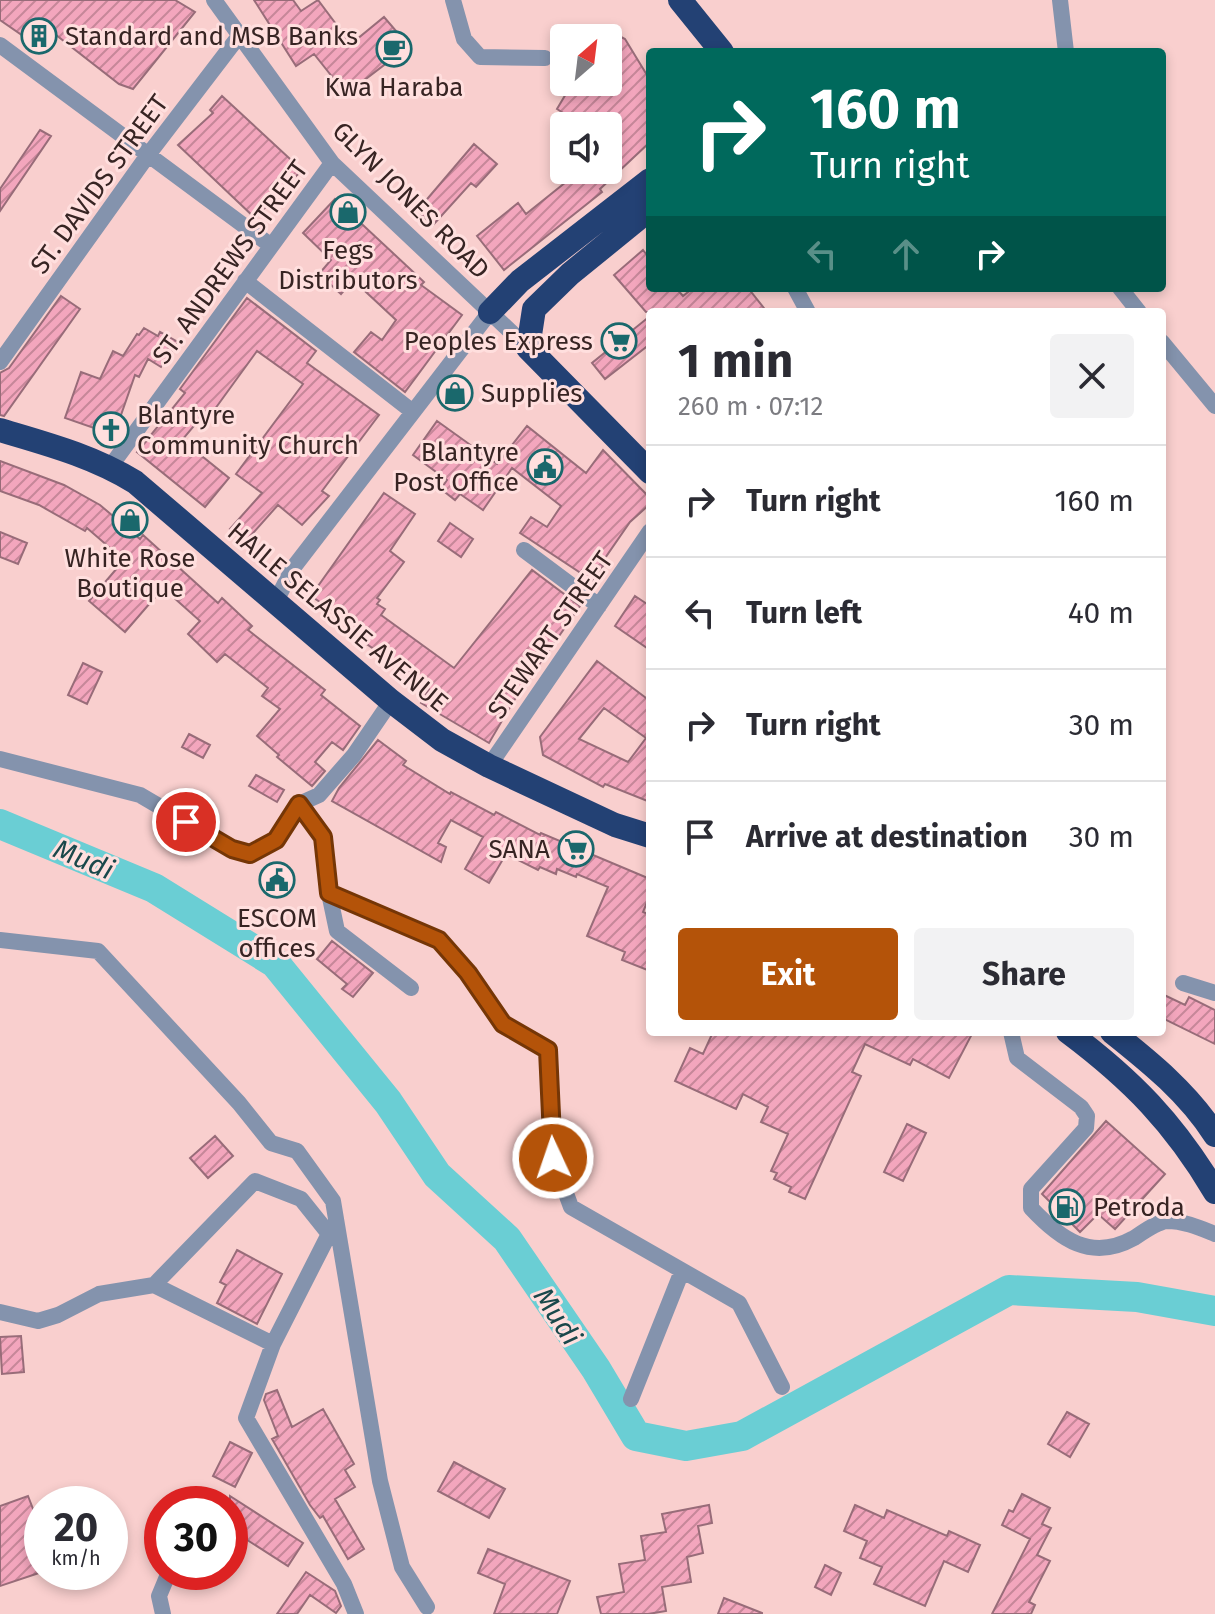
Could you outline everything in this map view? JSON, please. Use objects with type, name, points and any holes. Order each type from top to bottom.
[{"type":"highway","points":[[664,0],[701,48]]},
{"type":"highway","points":[[680,0],[719,48]]},
{"type":"highway","points":[[490,312],[520,281],[646,183]]},
{"type":"highway","points":[[646,212],[570,274],[534,309],[528,348],[646,468]]},
{"type":"highway","name":"HAILE SELASSIE AVENUE","points":[[0,430],[61,447],[110,467],[135,482],[391,701],[442,740],[489,766],[615,825],[646,835]]},
{"type":"highway","points":[[1073,1036],[1113,1066],[1159,1111],[1215,1192]]},
{"type":"highway","points":[[1117,1036],[1209,1115],[1215,1135]]},
{"type":"street","name":"GLYN JONES ROAD","points":[[214,0],[332,163],[528,348]]},
{"type":"street","points":[[453,0],[464,39],[480,57],[545,58]]},
{"type":"street","points":[[1060,0],[1066,48]]},
{"type":"street","name":"ST. DAVIDS STREET","points":[[0,362],[148,155],[239,36]]},
{"type":"street","points":[[0,45],[270,245]]},
{"type":"street","name":"ST. ANDREWS STREET","points":[[110,467],[332,163]]},
{"type":"street","points":[[245,281],[413,412]]},
{"type":"street","points":[[1123,292],[1136,308]]},
{"type":"street","points":[[275,603],[293,568],[490,312]]},
{"type":"street","points":[[1166,347],[1215,406]]},
{"type":"street","name":"STEWART STREET","points":[[489,766],[646,537]]},
{"type":"street","points":[[524,550],[599,606]]},
{"type":"street","points":[[0,759],[140,795],[232,849],[250,854],[276,840],[299,804],[319,795],[354,755],[391,701]]},
{"type":"street","points":[[299,804],[323,837],[337,931],[411,988]]},
{"type":"street","points":[[329,893],[439,940],[468,973],[503,1024],[548,1050],[553,1158],[571,1207],[739,1303],[782,1387]]},
{"type":"street","points":[[0,940],[98,951],[239,1103],[271,1143],[297,1151],[333,1201],[380,1481],[402,1567],[426,1612]]},
{"type":"street","points":[[1183,983],[1215,993]]},
{"type":"street","points":[[1012,1036],[1017,1058],[1081,1107],[1087,1116],[1086,1128],[1031,1189],[1031,1208],[1054,1233],[1085,1246],[1112,1247],[1164,1221],[1193,1225],[1215,1234]]},
{"type":"street","points":[[154,1285],[255,1181],[301,1199],[329,1234],[273,1344],[246,1418],[344,1584],[356,1614]]},
{"type":"street","points":[[631,1399],[682,1271]]},
{"type":"street","points":[[0,1312],[38,1321],[58,1315],[99,1294],[154,1285],[273,1344]]},
{"type":"street","points":[[162,1590],[159,1596],[163,1614]]},
{"type":"building","points":[[0,0],[175,0],[195,12],[133,89],[119,84],[56,35],[45,51],[0,20]]},
{"type":"building","points":[[254,0],[293,0],[301,11],[318,0],[351,44],[384,17],[409,46],[346,94],[314,54],[296,66]]},
{"type":"building","points":[[622,37],[625,39],[646,73],[646,146],[622,168],[622,112],[562,112],[557,109],[565,96],[622,96]]},
{"type":"building","points":[[222,96],[302,170],[255,218],[178,145],[213,113],[210,110]]},
{"type":"building","points":[[40,130],[51,136],[0,211],[0,189]]},
{"type":"building","points":[[474,144],[497,164],[476,187],[471,183],[433,225],[417,211]]},
{"type":"building","points":[[564,184],[605,184],[600,189],[602,192],[504,270],[477,236],[518,203],[526,214]]},
{"type":"building","points":[[335,199],[424,282],[421,285],[462,315],[405,392],[354,352],[371,332],[382,340],[396,320],[353,280],[341,294],[319,274],[331,260],[303,233]]},
{"type":"building","points":[[643,250],[646,254],[646,292],[680,292],[683,296],[688,292],[751,292],[764,308],[646,308],[646,312],[614,275]]},
{"type":"building","points":[[61,296],[80,309],[4,416],[0,415],[0,373],[9,368]]},
{"type":"building","points":[[247,298],[316,351],[307,363],[379,415],[322,491],[329,496],[302,525],[278,505],[245,542],[230,529],[262,493],[236,474],[303,384],[257,351],[212,413],[208,409],[182,440],[229,478],[205,507],[137,452],[185,393],[180,389]]},
{"type":"building","points":[[646,319],[646,347],[605,379],[592,363]]},
{"type":"building","points":[[144,328],[178,342],[161,367],[148,359],[139,377],[135,375],[114,435],[65,418],[81,372],[100,379],[113,351],[123,356]]},
{"type":"building","points":[[437,421],[497,464],[527,426],[586,473],[603,450],[646,494],[646,508],[630,522],[593,581],[520,533],[531,517],[547,527],[561,506],[512,468],[483,510],[460,494],[455,500],[441,489],[447,480],[413,455]]},
{"type":"building","points":[[0,461],[64,485],[100,505],[140,539],[143,535],[218,603],[222,598],[252,626],[248,630],[325,690],[321,695],[360,726],[343,750],[332,742],[315,762],[325,771],[312,786],[257,736],[280,709],[262,696],[268,688],[225,654],[217,662],[188,634],[200,621],[163,588],[125,632],[89,601],[124,560],[87,528],[85,531],[39,505],[0,491]]},
{"type":"building","points":[[384,493],[415,514],[390,551],[404,562],[377,598],[380,600],[377,604],[385,609],[381,615],[454,668],[532,570],[580,606],[513,702],[489,743],[421,703],[429,689],[364,642],[369,635],[311,596]]},
{"type":"building","points":[[450,523],[473,539],[461,557],[438,541]]},
{"type":"building","points":[[0,532],[27,543],[18,564],[0,557]]},
{"type":"building","points":[[635,596],[646,603],[646,647],[615,626]]},
{"type":"building","points":[[597,661],[646,698],[646,738],[646,800],[605,784],[603,787],[543,755],[540,737]],"holes":[[[604,708],[646,738],[628,762],[579,739]]]},
{"type":"building","points":[[83,663],[102,672],[87,704],[68,695]]},
{"type":"building","points":[[189,734],[210,745],[203,758],[182,747]]},
{"type":"building","points":[[378,740],[406,761],[403,765],[450,794],[494,815],[496,812],[540,835],[646,877],[643,912],[646,913],[646,969],[622,960],[625,952],[587,936],[608,887],[557,869],[556,874],[540,867],[538,870],[506,854],[489,883],[465,869],[483,837],[451,820],[438,843],[446,847],[441,862],[332,801]]},
{"type":"building","points":[[256,775],[284,790],[277,802],[249,786]]},
{"type":"building","points":[[332,941],[373,973],[353,997],[342,989],[347,984],[317,959]]},
{"type":"building","points":[[1166,996],[1185,1005],[1189,997],[1215,1010],[1215,1044],[1166,1020]]},
{"type":"building","points":[[711,1036],[971,1036],[949,1078],[913,1059],[910,1065],[865,1044],[852,1072],[861,1076],[805,1199],[789,1192],[791,1187],[774,1179],[777,1173],[771,1171],[788,1134],[761,1122],[768,1107],[743,1094],[736,1109],[675,1081],[690,1048],[703,1054]]},
{"type":"building","points":[[1106,1121],[1165,1174],[1115,1229],[1098,1214],[1080,1232],[1042,1194]]},
{"type":"building","points":[[907,1124],[926,1133],[903,1181],[884,1172]]},
{"type":"building","points":[[215,1136],[233,1156],[208,1178],[190,1158]]},
{"type":"building","points":[[237,1250],[282,1274],[257,1324],[217,1303],[226,1285],[220,1282]]},
{"type":"building","points":[[21,1336],[24,1372],[2,1374],[0,1337]]},
{"type":"building","points":[[277,1390],[292,1427],[323,1409],[354,1464],[345,1470],[355,1487],[335,1499],[364,1549],[348,1559],[323,1516],[320,1518],[310,1505],[272,1439],[278,1436],[264,1400],[266,1394]]},
{"type":"building","points":[[1067,1412],[1089,1424],[1070,1457],[1048,1444]]},
{"type":"building","points":[[230,1442],[252,1453],[236,1486],[213,1476]]},
{"type":"building","points":[[454,1462],[505,1489],[489,1518],[438,1491]]},
{"type":"building","points":[[1022,1494],[1050,1508],[1042,1524],[1051,1528],[1037,1555],[1050,1561],[1029,1602],[1035,1605],[1031,1614],[992,1614],[1030,1539],[1002,1525]]},
{"type":"building","points":[[24,1497],[24,1578],[0,1586],[0,1506]]},
{"type":"building","points":[[709,1505],[712,1523],[698,1526],[703,1553],[687,1557],[691,1582],[662,1587],[666,1611],[601,1614],[597,1597],[624,1592],[619,1564],[645,1560],[641,1536],[666,1532],[662,1514]]},
{"type":"building","points":[[855,1505],[884,1518],[887,1510],[947,1536],[949,1531],[980,1545],[968,1572],[944,1561],[925,1606],[874,1584],[882,1567],[860,1558],[867,1541],[844,1531]]},
{"type":"building","points":[[248,1508],[303,1543],[288,1566],[248,1540]]},
{"type":"building","points":[[488,1549],[570,1581],[557,1614],[494,1614],[505,1584],[478,1573]]},
{"type":"building","points":[[825,1565],[841,1573],[831,1595],[815,1587]]},
{"type":"building","points":[[306,1572],[335,1591],[341,1606],[336,1613],[310,1595],[297,1614],[277,1614]]},
{"type":"building","points":[[724,1598],[762,1613],[762,1614],[718,1614]]},
{"type":"waterway","name":"Mudi","points":[[0,824],[154,888],[275,963],[388,1102],[437,1175],[507,1239],[596,1369],[636,1436],[686,1446],[742,1436],[1009,1290],[1137,1297],[1215,1311]]},
{"type":"place","name":"Standard and MSB Banks","points":[[39,36]]},
{"type":"place","name":"Kwa Haraba","points":[[394,49]]},
{"type":"place","name":"Fegs Distributors","points":[[348,212]]},
{"type":"place","name":"Peoples Express","points":[[619,341]]},
{"type":"place","name":"Supplies","points":[[455,393]]},
{"type":"place","name":"Blantyre Community Church","points":[[111,430]]},
{"type":"place","name":"Blantyre Post Office","points":[[545,467]]},
{"type":"place","name":"White Rose Boutique","points":[[130,520]]},
{"type":"place","name":"SANA","points":[[576,849]]},
{"type":"place","name":"ESCOM offices","points":[[277,880]]},
{"type":"place","name":"Petroda","points":[[1067,1207]]},
{"type":"route","points":[[186,822],[232,849],[250,854],[276,840],[299,804],[323,837],[329,893],[439,940],[468,973],[503,1024],[548,1050],[553,1158]]}]
